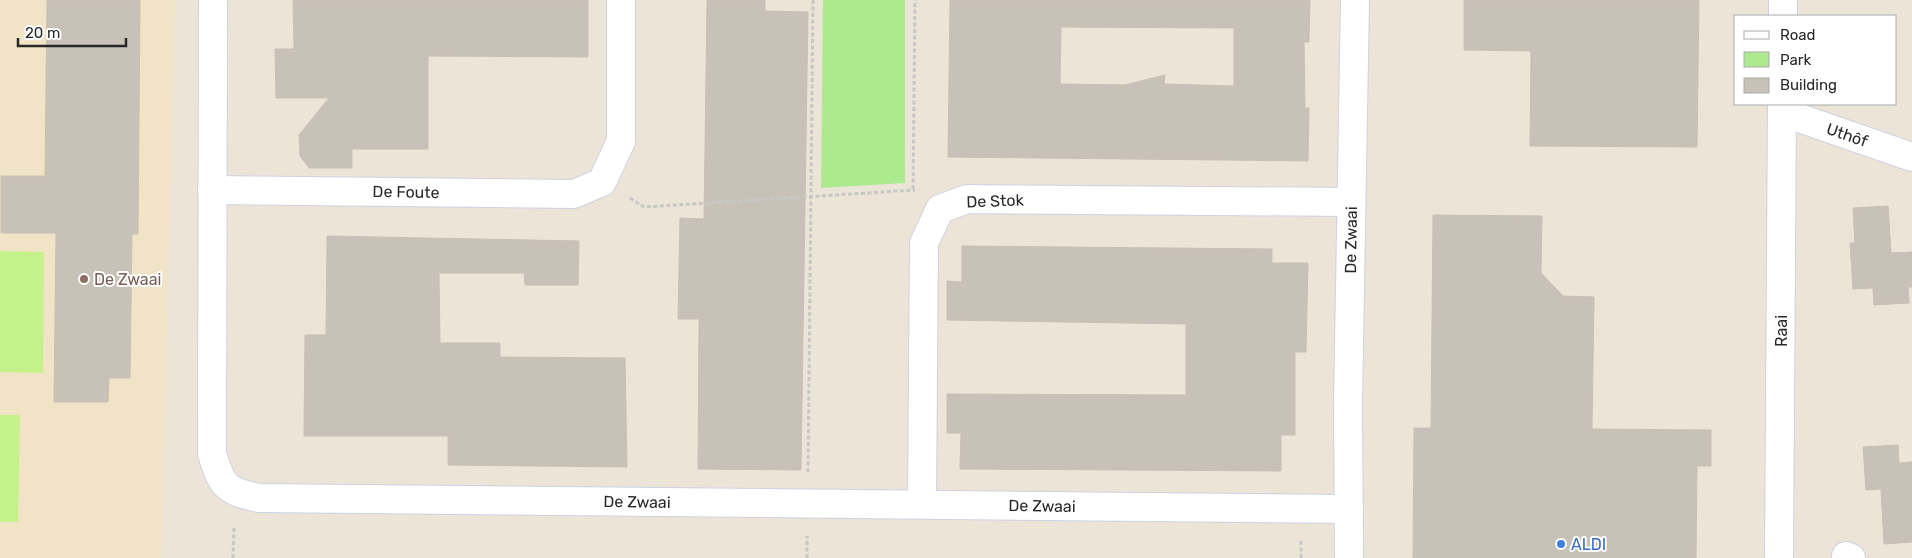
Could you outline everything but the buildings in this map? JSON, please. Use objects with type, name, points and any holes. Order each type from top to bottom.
[{"type":"street","points":[[212,190],[213,0]]},
{"type":"street","points":[[602,182],[621,140],[620,0]]},
{"type":"street","name":"De Zwaai","points":[[1349,558],[1351,202],[1355,0]]},
{"type":"street","points":[[1783,0],[1783,15]]},
{"type":"street","name":"Uthôf","points":[[1782,108],[1912,157]]},
{"type":"street","name":"Raai","points":[[1779,558],[1782,108]]},
{"type":"street","name":"De Foute","points":[[212,190],[574,194],[602,182]]},
{"type":"street","name":"De Zwaai","points":[[212,190],[212,454],[219,477],[235,493],[258,498],[1349,509]]},
{"type":"street","name":"De Stok","points":[[940,209],[967,199],[1351,202]]},
{"type":"street","points":[[922,504],[924,243],[940,209]]},
{"type":"path","points":[[807,558],[813,0]]},
{"type":"path","points":[[913,189],[915,0]]},
{"type":"path","points":[[602,182],[644,207],[913,189],[940,209]]},
{"type":"shaded area","name":"De Zwaai","points":[[0,0],[175,0],[161,558],[0,558]]},
{"type":"green space","points":[[823,0],[905,0],[905,183],[821,188]]},
{"type":"green space","points":[[0,251],[44,252],[43,373],[0,372]]},
{"type":"green space","points":[[0,415],[20,415],[18,522],[0,522]]},
{"type":"place","name":"De Zwaai","points":[[84,279]]},
{"type":"place","name":"ALDI","points":[[1561,544]]}]
